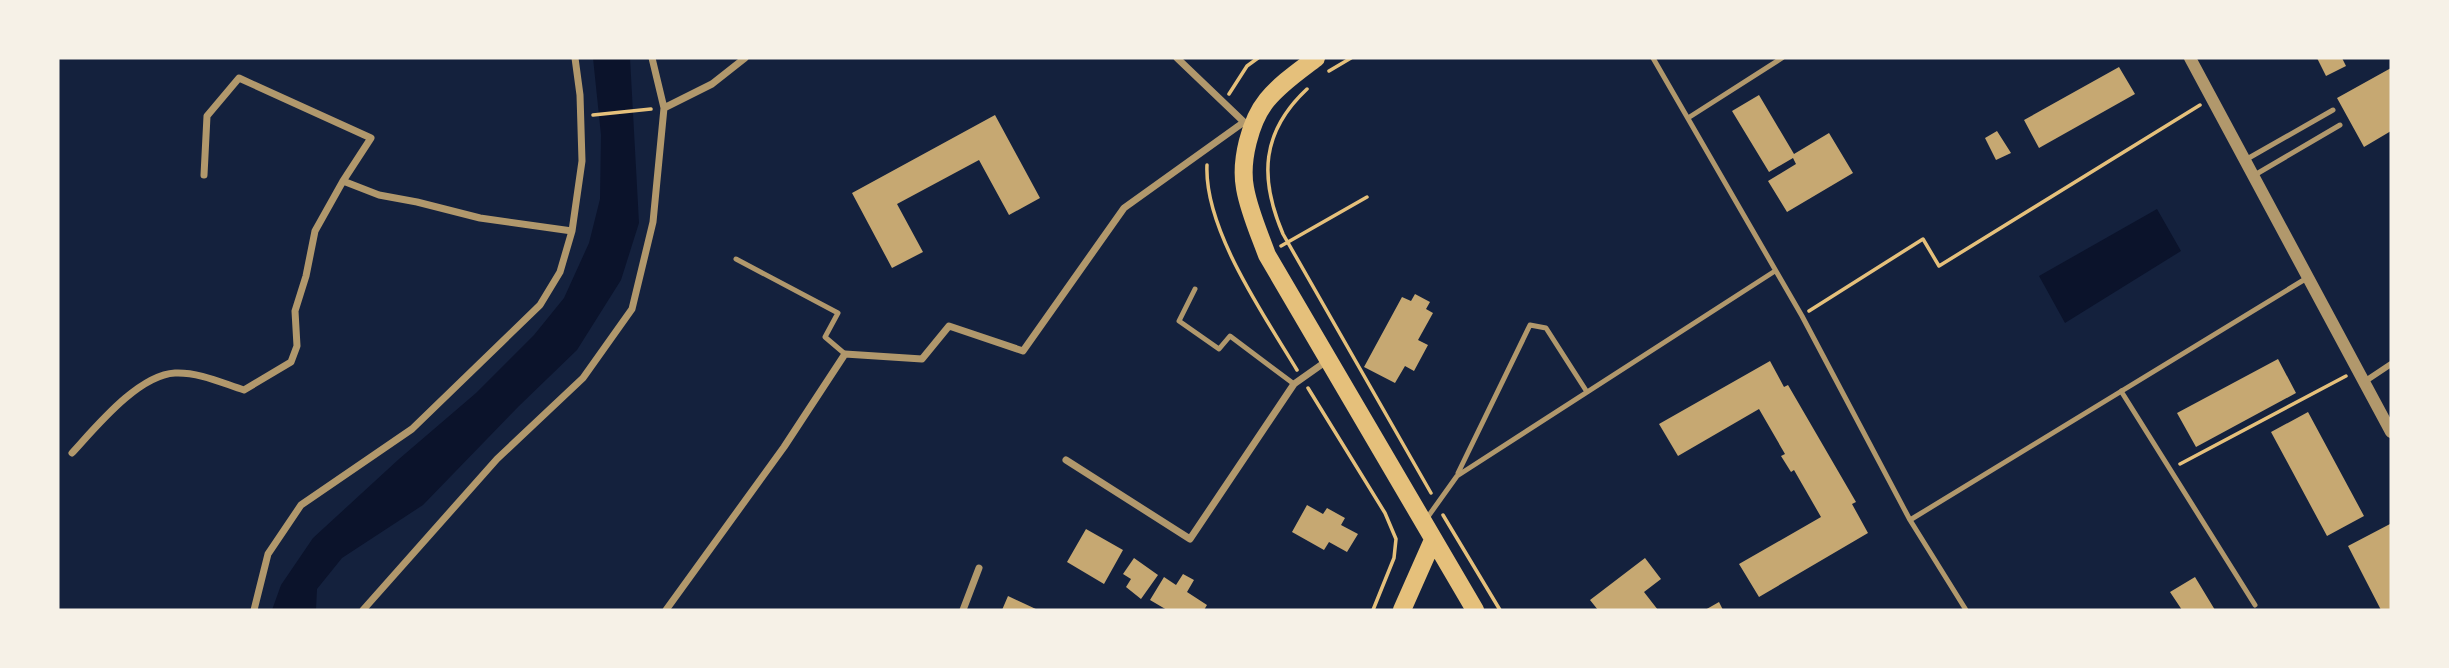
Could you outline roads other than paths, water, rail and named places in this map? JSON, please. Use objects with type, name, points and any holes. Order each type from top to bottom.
[{"type":"main road","points":[[1322,65],[1290,77],[1248,125],[1244,185],[1252,215],[1268,255],[1475,610]]},
{"type":"main road","points":[[1402,610],[1433,540]]},
{"type":"street","points":[[254,610],[268,554],[301,505],[412,429],[540,305],[560,272],[572,231],[582,161],[580,94],[575,58]]},
{"type":"street","points":[[363,610],[496,459],[583,378],[632,309],[653,222],[664,108],[652,58]]},
{"type":"street","points":[[664,108],[712,84],[745,58]]},
{"type":"street","points":[[666,610],[784,447],[845,354],[922,359],[949,326],[1023,351],[1124,208],[1248,125],[1177,58]]},
{"type":"street","points":[[2190,58],[2391,432]]},
{"type":"street","points":[[72,453],[126,397],[147,383],[173,373],[198,375],[244,390],[291,362],[297,346],[295,311],[315,232],[371,138],[239,78],[207,116],[204,175]]},
{"type":"street","points":[[343,181],[379,195],[480,218],[572,231]]},
{"type":"street","points":[[1066,460],[1190,539],[1294,384],[1329,359]]},
{"type":"street","points":[[2360,376],[2391,364]]},
{"type":"street","points":[[963,610],[979,568]]},
{"type":"lane","points":[[1653,58],[1802,316],[1910,520],[1966,610]]},
{"type":"lane","points":[[1688,118],[1782,58]]},
{"type":"lane","points":[[2244,161],[2333,110]]},
{"type":"lane","points":[[2253,176],[2340,124]]},
{"type":"lane","points":[[736,259],[838,313],[825,337],[845,354]]},
{"type":"lane","points":[[1457,476],[1775,271]]},
{"type":"lane","points":[[1910,520],[2307,278]]},
{"type":"lane","points":[[1195,289],[1179,320],[1219,349],[1230,336],[1294,384]]},
{"type":"lane","points":[[1424,522],[1457,476],[1530,325],[1546,328],[1587,392]]},
{"type":"lane","points":[[2121,391],[2255,605]]},
{"type":"water","points":[[593,58],[630,58],[639,223],[621,280],[577,350],[423,505],[342,558],[317,589],[316,610],[272,610],[281,585],[313,538],[476,393],[534,335],[564,298],[589,243],[600,199],[601,135]]},
{"type":"water","points":[[2157,209],[2181,251],[2065,323],[2039,276]]}]
